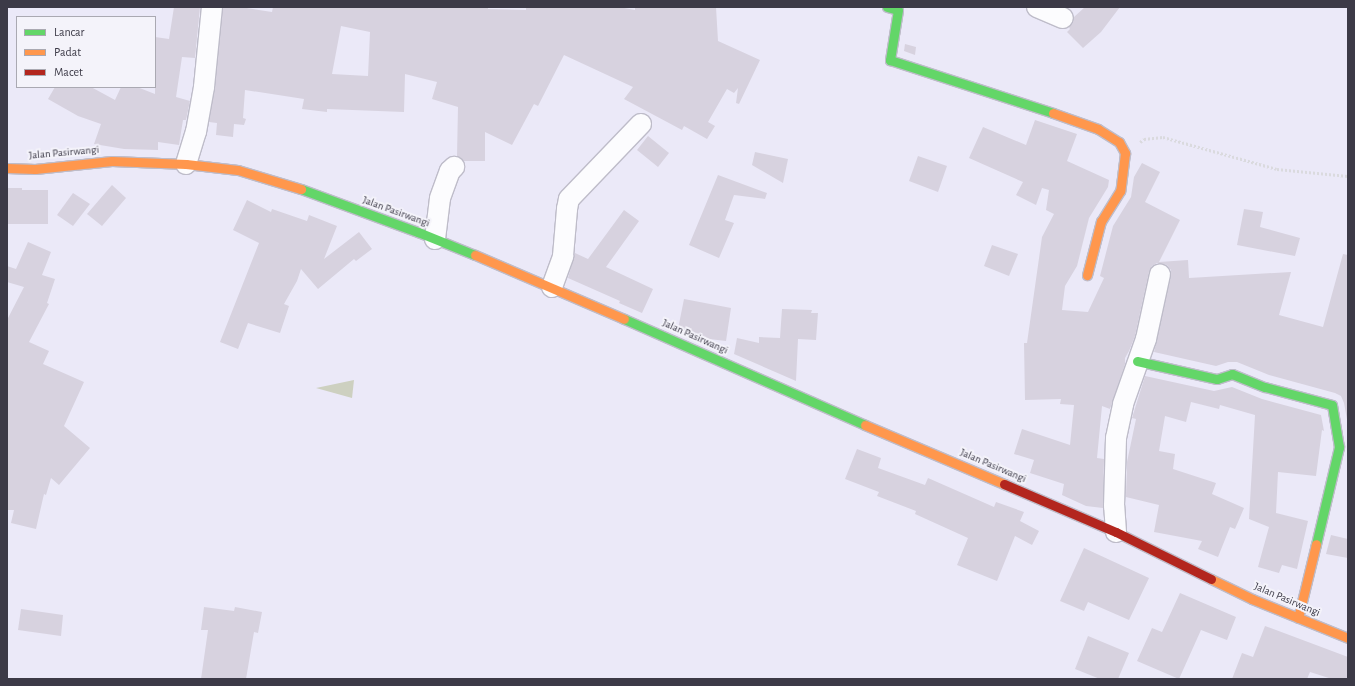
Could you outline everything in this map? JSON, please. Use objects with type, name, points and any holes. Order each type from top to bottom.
[{"type":"street","points":[[186,164],[196,132],[204,87],[212,7]]},
{"type":"street","points":[[1037,7],[1063,18]]},
{"type":"street","points":[[895,8],[890,60],[1010,97],[1098,129],[1119,142],[1125,153],[1120,191],[1102,221],[1087,275]]},
{"type":"street","points":[[552,287],[563,256],[566,209],[569,199],[641,124]]},
{"type":"street","name":"Jalan Pasirwangi","points":[[7,168],[35,169],[112,161],[186,164],[261,175],[436,239],[552,287],[836,413],[1116,532],[1252,599],[1348,638]]},
{"type":"street","points":[[436,239],[440,198],[450,171],[454,167]]},
{"type":"street","points":[[1116,532],[1114,506],[1116,438],[1123,404],[1146,339],[1160,274]]},
{"type":"street","points":[[1137,361],[1217,379],[1232,374],[1265,387],[1332,405],[1339,447],[1298,618]]},
{"type":"path","points":[[1125,153],[1144,139],[1163,137],[1277,170],[1348,176]]},
{"type":"green space","points":[[354,380],[352,398],[316,388]]},
{"type":"building","points":[[174,7],[200,7],[195,58],[182,57],[176,97],[190,101],[186,120],[183,120],[179,145],[158,142],[158,150],[124,149],[94,144],[101,124],[78,116],[48,99],[54,88],[93,88],[115,100],[121,88],[140,88],[155,94],[156,37],[169,39]]},
{"type":"building","points":[[223,7],[240,7],[272,12],[273,7],[488,7],[488,9],[526,10],[526,7],[619,7],[635,10],[635,7],[716,7],[718,41],[760,60],[739,104],[736,103],[738,88],[734,93],[727,89],[708,122],[715,126],[707,139],[684,126],[682,130],[624,99],[633,87],[564,55],[538,106],[534,104],[512,145],[485,132],[485,161],[463,161],[457,156],[458,107],[432,99],[437,82],[405,74],[404,112],[327,109],[327,112],[302,109],[304,99],[245,90],[243,118],[246,119],[244,125],[234,124],[233,137],[216,135],[217,123],[209,122],[215,88]],"holes":[[[341,26],[370,32],[368,76],[332,74]]]},
{"type":"building","points":[[1085,7],[1120,7],[1101,32],[1083,48],[1067,32],[1073,23],[1074,17]]},
{"type":"building","points":[[905,44],[916,47],[915,55],[904,51]]},
{"type":"building","points":[[1035,120],[1077,134],[1067,161],[1109,180],[1108,187],[1089,218],[1077,266],[1065,286],[1062,310],[1088,312],[1104,278],[1100,276],[1113,226],[1131,197],[1134,177],[1142,163],[1160,172],[1145,202],[1180,220],[1159,262],[1188,260],[1189,278],[1291,272],[1279,315],[1323,327],[1343,254],[1348,255],[1348,425],[1344,403],[1341,396],[1335,393],[1269,375],[1237,362],[1228,362],[1216,366],[1154,352],[1171,276],[1171,270],[1167,265],[1157,263],[1152,266],[1149,272],[1135,336],[1125,358],[1125,364],[1110,409],[1102,406],[1097,458],[1104,459],[1103,508],[1086,506],[1062,495],[1064,484],[1030,473],[1034,460],[1014,454],[1022,429],[1070,445],[1074,405],[1060,404],[1061,399],[1025,400],[1024,343],[1027,343],[1042,237],[1054,214],[1046,210],[1049,190],[1042,188],[1036,205],[1016,195],[1023,182],[969,158],[983,127],[1026,145]]},
{"type":"building","points":[[648,136],[669,153],[658,167],[637,150]]},
{"type":"building","points":[[755,152],[788,159],[783,183],[752,165]]},
{"type":"building","points":[[918,156],[947,166],[938,192],[909,181]]},
{"type":"building","points":[[718,175],[767,193],[765,199],[734,195],[725,220],[734,223],[719,258],[689,245]]},
{"type":"building","points":[[112,185],[126,198],[102,226],[87,214]]},
{"type":"building","points":[[7,188],[22,188],[22,190],[48,190],[48,224],[7,224]]},
{"type":"building","points":[[73,193],[90,204],[73,226],[57,215]]},
{"type":"building","points":[[247,200],[271,212],[272,209],[307,221],[309,215],[337,226],[324,259],[359,232],[372,249],[356,261],[354,259],[318,289],[301,269],[297,281],[284,304],[289,306],[280,333],[248,323],[238,349],[220,342],[259,243],[233,230]]},
{"type":"building","points":[[1244,209],[1263,212],[1260,227],[1300,238],[1295,256],[1237,245]]},
{"type":"building","points":[[624,210],[639,221],[606,267],[653,289],[642,313],[619,303],[620,301],[568,278],[575,253],[588,259]]},
{"type":"building","points":[[28,242],[51,252],[42,275],[55,279],[47,303],[49,304],[29,342],[49,351],[43,364],[84,382],[64,426],[90,448],[59,485],[51,478],[46,495],[44,494],[36,529],[11,523],[14,510],[7,510],[7,320],[24,287],[7,282],[7,266],[16,269]]},
{"type":"building","points":[[992,245],[1018,254],[1009,276],[984,266]]},
{"type":"building","points":[[684,299],[731,308],[726,341],[701,339],[678,329]]},
{"type":"building","points":[[782,309],[812,310],[811,313],[818,313],[816,340],[798,339],[796,381],[734,354],[737,338],[759,343],[759,337],[780,338]]},
{"type":"building","points":[[1145,376],[1214,391],[1232,387],[1262,399],[1321,415],[1324,431],[1322,430],[1316,476],[1278,472],[1276,513],[1308,521],[1297,569],[1282,565],[1279,573],[1258,567],[1269,527],[1249,519],[1255,415],[1220,405],[1219,409],[1191,402],[1186,422],[1165,416],[1159,451],[1175,454],[1173,469],[1216,483],[1212,494],[1244,508],[1235,529],[1230,527],[1218,557],[1198,549],[1202,541],[1154,532],[1159,505],[1126,497],[1127,462],[1136,419],[1132,418]]},
{"type":"building","points":[[857,449],[881,458],[878,468],[925,485],[928,478],[994,507],[996,502],[1024,512],[1020,521],[1039,531],[1032,545],[1015,536],[997,581],[957,565],[968,538],[915,514],[916,511],[877,496],[879,492],[845,479]]},
{"type":"building","points":[[1331,535],[1348,539],[1348,558],[1326,554]]},
{"type":"building","points":[[1084,548],[1149,578],[1129,620],[1088,602],[1084,611],[1060,601]]},
{"type":"building","points":[[1180,593],[1236,617],[1227,640],[1201,630],[1179,679],[1137,661],[1152,628],[1162,632]]},
{"type":"building","points":[[204,607],[234,611],[235,607],[262,612],[258,633],[254,632],[246,679],[201,679],[208,630],[201,630]]},
{"type":"building","points":[[21,609],[63,615],[61,636],[18,630]]},
{"type":"building","points":[[1265,626],[1348,657],[1348,679],[1332,679],[1310,672],[1307,679],[1232,679],[1242,653],[1253,657]]},
{"type":"building","points":[[1088,636],[1129,653],[1118,679],[1100,679],[1075,669]]},
{"type":"traffic: fast","points":[[887,7],[898,10],[890,60],[1053,113]]},
{"type":"traffic: fast","points":[[301,189],[418,232],[475,255]]},
{"type":"traffic: fast","points":[[624,319],[865,425]]},
{"type":"traffic: fast","points":[[1137,361],[1217,379],[1232,374],[1265,387],[1332,405],[1339,447],[1316,544]]},
{"type":"traffic: slow","points":[[1053,113],[1098,129],[1119,142],[1125,153],[1120,191],[1101,221],[1087,275]]},
{"type":"traffic: slow","points":[[7,168],[35,169],[112,161],[186,164],[238,170],[301,189]]},
{"type":"traffic: slow","points":[[475,255],[624,319]]},
{"type":"traffic: slow","points":[[865,425],[1004,484]]},
{"type":"traffic: slow","points":[[1298,618],[1316,544]]},
{"type":"traffic: slow","points":[[1211,579],[1252,599],[1348,638]]},
{"type":"traffic: jam","points":[[1004,484],[1116,532],[1211,579]]}]
